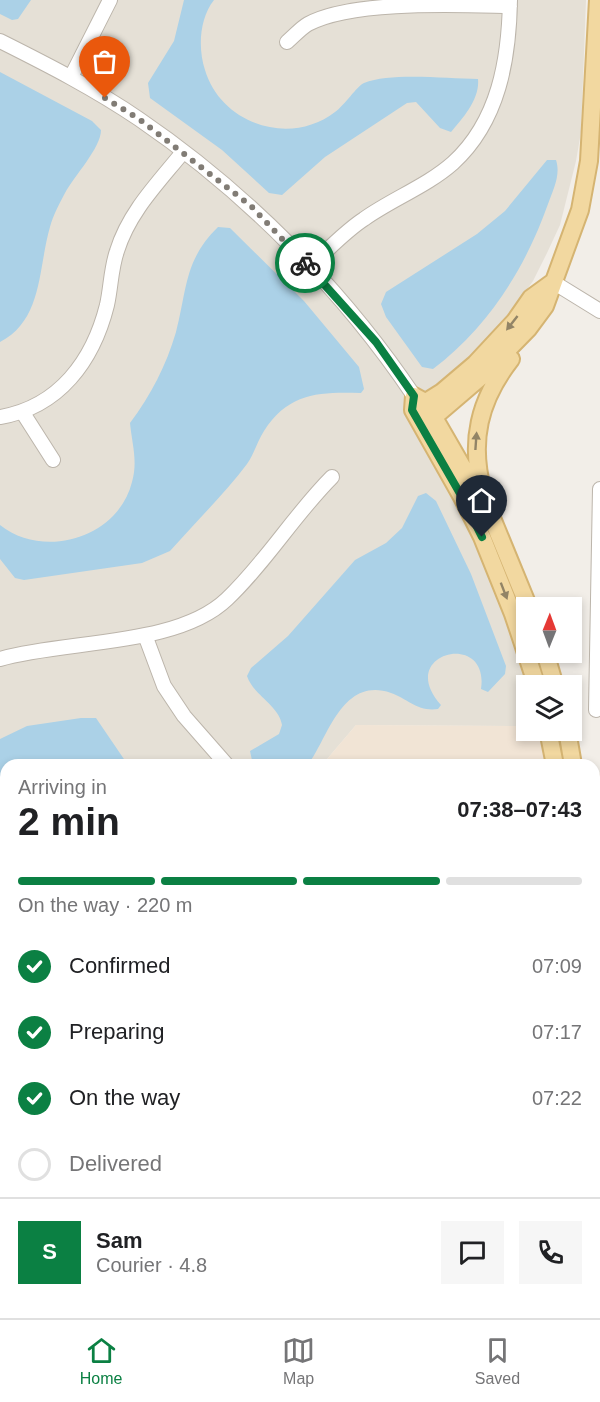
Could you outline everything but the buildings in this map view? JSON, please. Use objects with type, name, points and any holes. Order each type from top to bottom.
[{"type":"main road","points":[[422,412],[482,376],[528,329],[545,306],[580,210],[585,184],[598,88],[598,0]]},
{"type":"main road","points":[[422,412],[475,364],[515,321],[531,298],[552,282]]},
{"type":"main road","points":[[525,597],[492,518],[476,463],[479,416],[491,387],[520,347],[528,329]]},
{"type":"main road","points":[[422,412],[492,518]]},
{"type":"main road","points":[[422,412],[495,568],[533,675]]},
{"type":"main road","points":[[495,568],[511,561]]},
{"type":"main road","points":[[550,741],[554,759]]},
{"type":"main road","points":[[569,741],[572,759]]},
{"type":"street","points":[[71,77],[110,0]]},
{"type":"street","points":[[288,42],[309,23],[350,9],[404,5],[510,3],[508,51],[501,86],[470,143],[452,164],[362,220],[309,267]]},
{"type":"street","points":[[0,41],[71,77],[139,119],[251,206],[376,342],[422,412]]},
{"type":"street","points":[[0,417],[23,413],[59,389],[80,369],[97,339],[117,251],[131,217],[183,152]]},
{"type":"street","points":[[552,282],[600,311]]},
{"type":"street","points":[[23,413],[53,460]]},
{"type":"street","points":[[0,659],[22,652],[145,635],[195,620],[227,600],[332,477]]},
{"type":"street","points":[[596,710],[600,489]]},
{"type":"street","points":[[145,635],[164,686],[184,716],[222,759]]},
{"type":"shaded area","points":[[0,0],[586,0],[581,132],[560,225],[533,281],[495,333],[457,371],[405,412],[476,542],[508,622],[516,647],[516,663],[521,663],[525,675],[516,675],[516,726],[356,725],[327,759],[0,759]]},
{"type":"shaded area","points":[[356,725],[516,726],[516,741],[542,741],[546,759],[327,759]]},
{"type":"water","points":[[0,0],[31,0],[18,19],[12,20],[0,14]]},
{"type":"water","points":[[184,0],[214,0],[205,16],[201,34],[201,53],[205,70],[213,89],[226,104],[241,116],[259,124],[278,128],[298,128],[317,122],[339,109],[364,83],[389,78],[478,79],[474,101],[451,132],[440,128],[416,102],[407,103],[325,157],[282,195],[269,193],[222,150],[150,98],[148,83],[174,41]]},
{"type":"water","points":[[0,72],[92,121],[101,130],[97,145],[58,206],[50,227],[32,307],[14,332],[0,342]]},
{"type":"water","points":[[547,160],[556,160],[558,171],[556,182],[539,228],[516,274],[487,315],[453,353],[433,369],[422,367],[386,317],[381,304],[386,292],[477,234],[505,211]]},
{"type":"water","points":[[218,227],[230,228],[304,301],[359,367],[364,389],[361,393],[332,393],[306,397],[284,408],[264,431],[249,460],[238,475],[170,551],[142,563],[24,580],[15,578],[0,559],[0,525],[18,535],[37,541],[57,542],[77,538],[96,529],[112,517],[124,501],[132,482],[134,467],[130,423],[145,402],[168,357],[193,264],[207,239]]},
{"type":"water","points":[[426,493],[436,501],[471,574],[506,666],[505,674],[488,692],[481,689],[480,670],[472,659],[460,654],[447,655],[435,661],[429,672],[430,687],[441,705],[438,709],[419,707],[391,693],[374,690],[360,693],[348,701],[339,712],[312,759],[252,759],[250,751],[279,734],[282,725],[276,712],[250,683],[247,676],[251,668],[288,636],[355,560],[386,543],[402,528],[418,496]]},
{"type":"water","points":[[96,718],[124,759],[0,759],[0,739],[27,726]]},
{"type":"way so far","points":[[105,98],[139,119],[251,206],[305,263]]},
{"type":"route","points":[[305,263],[376,342],[414,396],[412,410],[482,537]]}]
